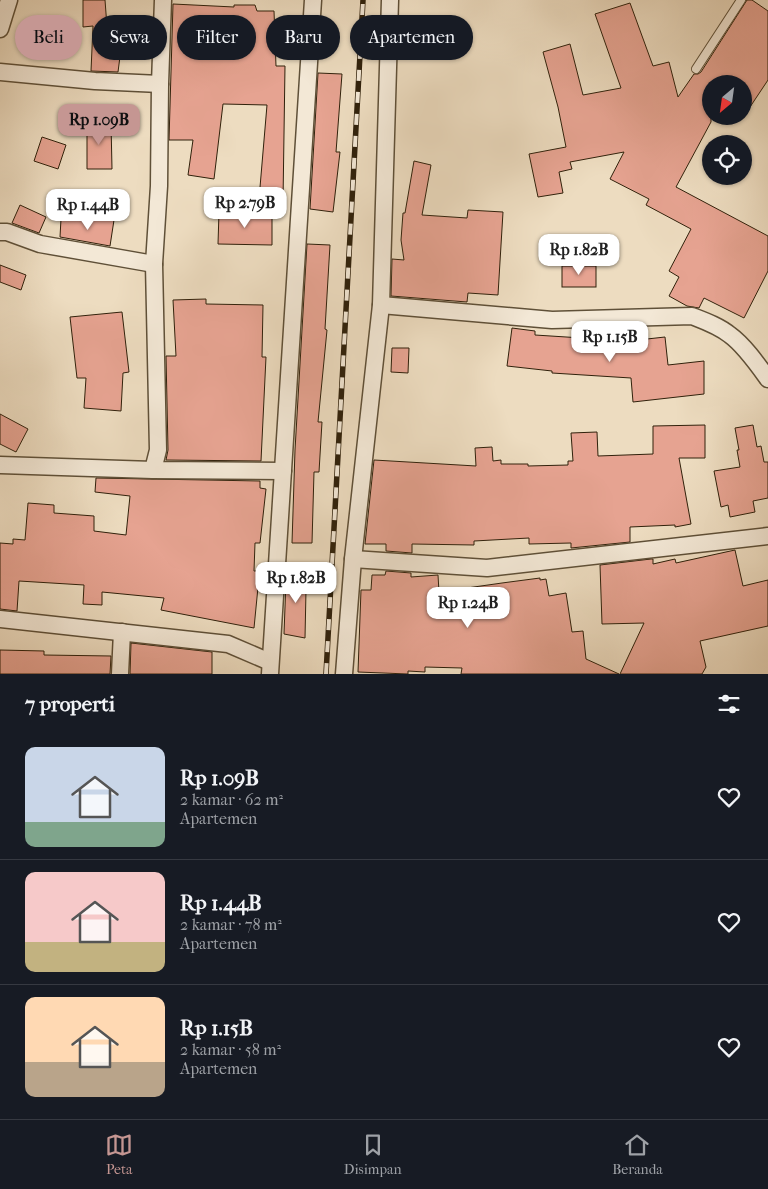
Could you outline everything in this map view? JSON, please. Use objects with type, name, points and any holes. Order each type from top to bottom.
[{"type":"street","points":[[0,29],[9,0]]},
{"type":"street","points":[[153,470],[158,450],[154,264],[159,186],[163,0]]},
{"type":"street","points":[[0,620],[228,644],[270,668],[313,0]]},
{"type":"street","points":[[344,674],[353,560],[380,305],[390,0]]},
{"type":"street","points":[[0,72],[95,81],[160,84]]},
{"type":"street","points":[[0,232],[7,232],[40,244],[154,264]]},
{"type":"street","points":[[380,305],[552,320],[692,316],[713,324],[731,336],[758,365],[768,379]]},
{"type":"street","points":[[0,465],[153,470],[283,471]]},
{"type":"street","points":[[353,560],[488,568],[768,536]]},
{"type":"street","points":[[120,674],[122,632]]},
{"type":"lane","points":[[696,69],[742,0]]},
{"type":"building","points":[[83,0],[105,0],[106,15],[92,15],[92,26],[83,27]]},
{"type":"building","points":[[747,0],[752,0],[768,11],[768,80],[752,104],[752,75],[702,75],[702,125],[709,125],[704,135],[702,135],[702,139],[676,187],[768,236],[768,271],[744,318],[704,298],[699,308],[687,306],[669,296],[679,277],[669,271],[691,229],[646,205],[649,199],[610,179],[624,152],[570,162],[572,169],[559,172],[563,193],[538,197],[529,154],[566,147],[558,107],[543,52],[570,44],[583,95],[621,88],[595,14],[630,3],[653,66],[669,62],[678,97],[694,74],[701,72]]},
{"type":"building","points":[[173,4],[234,7],[234,5],[255,5],[257,11],[274,11],[274,15],[266,15],[266,60],[276,60],[276,66],[285,66],[283,201],[259,199],[267,105],[223,104],[214,179],[188,175],[193,140],[169,140]]},
{"type":"building","points":[[92,48],[92,60],[120,60],[118,72],[91,71]]},
{"type":"building","points":[[318,73],[342,74],[336,152],[340,152],[333,212],[310,209]]},
{"type":"building","points":[[87,123],[111,123],[112,169],[87,169]]},
{"type":"building","points":[[42,137],[66,145],[58,169],[34,161]]},
{"type":"building","points":[[414,161],[431,165],[422,215],[467,218],[468,210],[503,212],[498,295],[468,293],[467,302],[391,296],[392,259],[404,260],[401,240],[403,213],[405,213]]},
{"type":"building","points":[[20,205],[46,217],[39,233],[12,223]]},
{"type":"building","points":[[219,212],[272,214],[272,245],[218,244]]},
{"type":"building","points":[[61,219],[114,220],[110,246],[60,237]]},
{"type":"building","points":[[307,244],[330,245],[325,329],[327,330],[318,422],[322,422],[319,472],[314,472],[312,543],[292,543],[295,450]]},
{"type":"building","points":[[0,265],[26,275],[21,290],[0,282]]},
{"type":"building","points":[[562,266],[596,266],[596,287],[562,287]]},
{"type":"building","points":[[206,299],[206,304],[263,305],[262,357],[266,357],[261,461],[166,460],[168,450],[166,356],[176,356],[173,300]]},
{"type":"building","points":[[122,312],[129,372],[123,373],[121,411],[84,408],[86,378],[77,378],[70,317]]},
{"type":"building","points":[[512,328],[535,331],[535,335],[629,341],[665,337],[668,365],[704,361],[704,394],[633,402],[631,378],[552,373],[552,371],[507,366]]},
{"type":"building","points":[[392,348],[409,348],[408,373],[391,372]]},
{"type":"building","points":[[0,414],[28,429],[16,452],[0,444]]},
{"type":"building","points":[[705,425],[705,458],[679,458],[691,524],[675,527],[675,525],[630,527],[630,542],[571,548],[571,543],[529,544],[529,538],[474,541],[474,545],[412,544],[412,553],[386,551],[386,544],[365,544],[374,460],[476,466],[475,448],[492,447],[493,461],[501,460],[501,464],[528,464],[528,466],[568,465],[568,461],[573,461],[571,433],[597,432],[598,456],[653,454],[653,426]]},
{"type":"building","points":[[753,425],[757,447],[761,446],[764,462],[768,462],[768,498],[753,501],[755,512],[730,517],[728,505],[721,507],[714,471],[740,467],[735,428]]},
{"type":"building","points":[[96,478],[260,481],[260,488],[266,489],[260,543],[255,543],[254,571],[257,571],[257,577],[259,577],[254,628],[161,610],[164,598],[102,592],[102,605],[83,604],[84,585],[19,581],[17,611],[0,609],[0,543],[13,544],[13,539],[25,540],[28,503],[54,505],[54,513],[94,516],[94,531],[126,535],[130,496],[95,492]]},
{"type":"building","points":[[735,550],[743,586],[768,580],[768,626],[700,641],[706,667],[702,674],[620,674],[644,623],[602,624],[600,565],[651,559],[653,559],[653,564],[675,559],[676,563]]},
{"type":"building","points":[[386,571],[411,573],[411,577],[438,575],[439,592],[540,578],[540,580],[546,579],[549,596],[566,593],[572,632],[583,631],[586,659],[619,674],[461,674],[462,668],[425,667],[425,672],[408,671],[408,674],[358,672],[361,590],[371,590],[372,575],[385,575]]},
{"type":"building","points":[[291,572],[311,573],[310,590],[306,590],[305,638],[284,634],[286,580],[291,580]]},
{"type":"building","points":[[131,643],[212,652],[212,674],[130,674]]},
{"type":"building","points":[[0,650],[44,651],[44,655],[111,656],[110,674],[0,674]]},
{"type":"railway","points":[[326,674],[363,0]]}]
